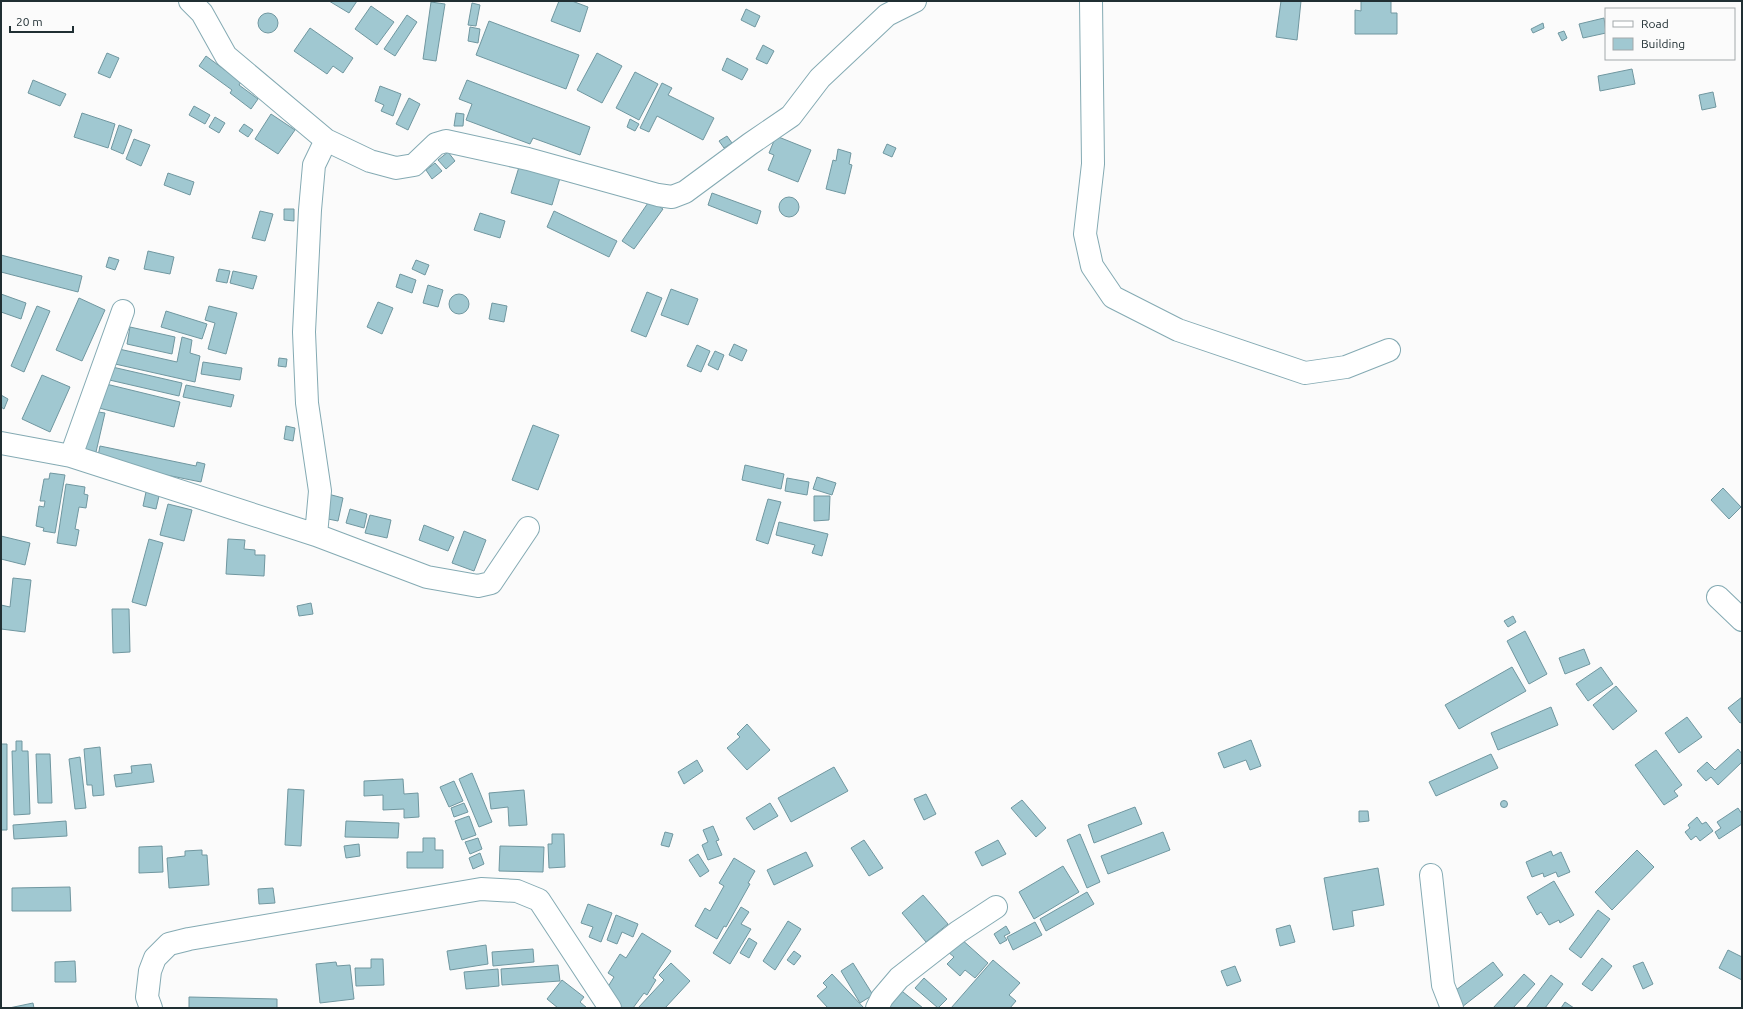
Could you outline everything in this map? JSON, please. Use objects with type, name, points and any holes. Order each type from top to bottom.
[{"type":"street","points":[[190,1],[202,13],[226,56],[326,140],[370,161],[396,168],[414,165],[436,144],[446,141],[528,159],[658,195],[672,197],[684,192],[704,180],[750,144],[791,116],[820,78],[887,15],[915,1]]},
{"type":"street","points":[[1091,1],[1093,164],[1085,234],[1092,266],[1113,297],[1178,330],[1305,372],[1346,367],[1389,350]]},
{"type":"street","points":[[316,535],[320,491],[307,403],[304,332],[314,165],[326,140]]},
{"type":"street","points":[[71,456],[123,311]]},
{"type":"street","points":[[1,443],[71,456],[316,535],[427,577],[478,586],[491,583],[528,528]]},
{"type":"street","points":[[1718,597],[1742,620]]},
{"type":"street","points":[[1431,874],[1443,985],[1452,1008]]},
{"type":"street","points":[[151,1008],[147,997],[150,971],[155,958],[170,944],[189,939],[481,889],[517,891],[539,900],[610,1008]]},
{"type":"street","points":[[877,1008],[882,998],[899,978],[958,932],[996,906]]},
{"type":"building","points":[[329,1],[357,1],[349,13]]},
{"type":"building","points":[[559,1],[572,1],[588,7],[580,32],[551,21]]},
{"type":"building","points":[[1281,1],[1301,1],[1297,40],[1276,37]]},
{"type":"building","points":[[1361,1],[1391,1],[1391,13],[1397,13],[1397,34],[1355,34],[1355,10],[1361,11]]},
{"type":"building","points":[[431,2],[445,4],[436,61],[423,59]]},
{"type":"building","points":[[472,3],[480,5],[476,26],[468,25]]},
{"type":"building","points":[[371,6],[394,22],[377,45],[355,29]]},
{"type":"building","points":[[746,9],[760,16],[755,27],[741,20]]},
{"type":"building","points":[[264,13],[272,13],[278,19],[278,27],[272,33],[264,33],[258,27],[258,19]]},
{"type":"building","points":[[407,15],[417,22],[395,56],[384,49]]},
{"type":"building","points":[[1604,18],[1605,33],[1583,38],[1579,24]]},
{"type":"building","points":[[489,21],[579,55],[566,89],[476,55]]},
{"type":"building","points":[[1543,23],[1544,28],[1533,33],[1531,29]]},
{"type":"building","points":[[470,27],[480,29],[478,43],[468,41]]},
{"type":"building","points":[[310,28],[353,58],[343,73],[333,66],[327,74],[294,51]]},
{"type":"building","points":[[1564,31],[1567,38],[1562,41],[1558,33]]},
{"type":"building","points":[[763,45],[774,51],[767,64],[756,59]]},
{"type":"building","points":[[107,53],[119,58],[110,78],[98,73]]},
{"type":"building","points":[[597,53],[622,66],[602,103],[577,90]]},
{"type":"building","points":[[206,56],[241,82],[239,85],[258,99],[251,109],[230,93],[232,90],[199,66]]},
{"type":"building","points":[[727,58],[748,69],[742,80],[722,70]]},
{"type":"building","points":[[1632,69],[1635,84],[1600,91],[1598,76]]},
{"type":"building","points":[[635,72],[658,84],[639,120],[616,108]]},
{"type":"building","points":[[33,80],[66,94],[60,106],[28,93]]},
{"type":"building","points":[[467,80],[590,127],[580,155],[533,138],[530,144],[466,120],[472,104],[459,99]]},
{"type":"building","points":[[662,83],[672,88],[668,95],[714,118],[703,140],[657,116],[649,132],[640,128]]},
{"type":"building","points":[[380,86],[401,94],[393,116],[381,111],[384,105],[375,101]]},
{"type":"building","points":[[1713,92],[1716,107],[1702,110],[1699,95]]},
{"type":"building","points":[[409,98],[420,104],[408,130],[396,124]]},
{"type":"building","points":[[194,106],[210,115],[205,124],[189,115]]},
{"type":"building","points":[[82,113],[115,124],[108,148],[74,137]]},
{"type":"building","points":[[456,113],[464,114],[463,126],[454,126]]},
{"type":"building","points":[[271,114],[295,130],[278,154],[255,139]]},
{"type":"building","points":[[215,117],[225,123],[219,133],[209,127]]},
{"type":"building","points":[[630,119],[639,124],[635,131],[627,127]]},
{"type":"building","points":[[244,124],[253,130],[248,137],[239,131]]},
{"type":"building","points":[[119,125],[132,130],[123,154],[111,149]]},
{"type":"building","points":[[727,136],[732,143],[724,148],[719,141]]},
{"type":"building","points":[[776,136],[811,150],[798,182],[768,170],[774,155],[769,153]]},
{"type":"building","points":[[134,139],[150,145],[141,166],[126,159]]},
{"type":"building","points":[[887,144],[896,148],[892,157],[883,153]]},
{"type":"building","points":[[838,149],[851,153],[849,164],[852,165],[845,194],[826,189],[833,160],[836,161]]},
{"type":"building","points":[[448,152],[455,161],[446,169],[438,160]]},
{"type":"building","points":[[435,163],[442,171],[432,179],[426,170]]},
{"type":"building","points":[[519,167],[560,178],[552,205],[511,193]]},
{"type":"building","points":[[168,173],[194,182],[190,195],[164,185]]},
{"type":"building","points":[[712,193],[761,211],[757,224],[708,205]]},
{"type":"building","points":[[785,197],[793,197],[799,203],[799,211],[793,217],[785,217],[779,211],[779,203]]},
{"type":"building","points":[[650,200],[663,209],[634,249],[622,241]]},
{"type":"building","points":[[284,209],[294,209],[294,221],[284,220]]},
{"type":"building","points":[[260,211],[273,214],[265,241],[252,238]]},
{"type":"building","points":[[554,211],[617,241],[609,257],[547,227]]},
{"type":"building","points":[[480,213],[505,221],[500,238],[474,230]]},
{"type":"building","points":[[148,251],[174,257],[170,274],[144,269]]},
{"type":"building","points":[[1,255],[82,276],[78,292],[1,272]]},
{"type":"building","points":[[109,257],[119,260],[115,270],[106,267]]},
{"type":"building","points":[[416,260],[429,265],[425,275],[412,269]]},
{"type":"building","points":[[219,269],[230,271],[227,283],[216,281]]},
{"type":"building","points":[[233,271],[257,276],[253,289],[230,283]]},
{"type":"building","points":[[400,274],[416,280],[412,293],[396,287]]},
{"type":"building","points":[[428,285],[443,290],[438,307],[423,303]]},
{"type":"building","points":[[671,289],[698,299],[688,325],[661,315]]},
{"type":"building","points":[[647,292],[662,298],[646,337],[631,331]]},
{"type":"building","points":[[1,294],[26,303],[21,319],[1,312]]},
{"type":"building","points":[[455,294],[463,294],[469,300],[469,308],[463,314],[455,314],[449,308],[449,300]]},
{"type":"building","points":[[79,298],[105,310],[82,361],[56,350]]},
{"type":"building","points":[[378,302],[393,308],[382,334],[367,327]]},
{"type":"building","points":[[492,303],[507,306],[504,322],[489,319]]},
{"type":"building","points":[[37,306],[50,311],[24,372],[11,366]]},
{"type":"building","points":[[209,306],[237,313],[226,354],[208,349],[215,323],[205,320]]},
{"type":"building","points":[[166,311],[207,324],[202,339],[161,327]]},
{"type":"building","points":[[130,327],[175,337],[172,354],[127,344]]},
{"type":"building","points":[[182,337],[192,340],[190,353],[200,356],[195,382],[115,364],[119,349],[177,362]]},
{"type":"building","points":[[734,344],[747,350],[742,361],[729,355]]},
{"type":"building","points":[[697,345],[710,351],[701,372],[687,366]]},
{"type":"building","points":[[715,351],[724,355],[718,370],[708,365]]},
{"type":"building","points":[[279,358],[287,359],[286,367],[278,366]]},
{"type":"building","points":[[203,362],[242,368],[240,380],[201,374]]},
{"type":"building","points":[[108,366],[182,383],[179,396],[105,379]]},
{"type":"building","points":[[42,375],[70,387],[50,432],[22,419]]},
{"type":"building","points":[[102,383],[180,402],[174,427],[95,407]]},
{"type":"building","points":[[186,385],[234,395],[231,407],[183,397]]},
{"type":"building","points":[[1,395],[8,399],[4,409],[1,407]]},
{"type":"building","points":[[92,411],[105,413],[96,452],[83,449]]},
{"type":"building","points":[[533,425],[559,435],[538,490],[512,480]]},
{"type":"building","points":[[286,426],[295,428],[293,441],[284,439]]},
{"type":"building","points":[[100,446],[196,466],[197,462],[205,464],[201,482],[97,461]]},
{"type":"building","points":[[745,465],[784,474],[781,489],[742,480]]},
{"type":"building","points":[[50,473],[65,475],[55,533],[43,531],[44,528],[36,526],[39,506],[44,507],[45,501],[40,501],[44,479],[49,479]]},
{"type":"building","points":[[817,477],[836,483],[832,495],[813,489]]},
{"type":"building","points":[[787,478],[809,482],[807,495],[785,491]]},
{"type":"building","points":[[66,484],[85,487],[84,494],[88,495],[86,508],[79,507],[75,529],[79,530],[76,546],[57,543]]},
{"type":"building","points":[[1723,488],[1741,507],[1729,519],[1711,500]]},
{"type":"building","points":[[146,492],[159,496],[156,509],[143,506]]},
{"type":"building","points":[[328,494],[343,498],[338,521],[323,518]]},
{"type":"building","points":[[814,496],[830,496],[829,520],[814,521]]},
{"type":"building","points":[[768,499],[781,502],[768,544],[756,540]]},
{"type":"building","points":[[168,504],[192,510],[184,541],[160,535]]},
{"type":"building","points":[[350,509],[367,514],[364,528],[346,523]]},
{"type":"building","points":[[370,515],[391,520],[387,538],[365,533]]},
{"type":"building","points":[[779,522],[828,534],[822,556],[812,553],[815,545],[776,535]]},
{"type":"building","points":[[424,525],[454,537],[448,551],[419,540]]},
{"type":"building","points":[[464,531],[486,540],[474,571],[452,563]]},
{"type":"building","points":[[1,536],[30,543],[25,565],[1,559]]},
{"type":"building","points":[[149,539],[163,543],[146,606],[132,602]]},
{"type":"building","points":[[228,539],[245,540],[244,549],[255,550],[255,555],[265,555],[264,576],[226,574]]},
{"type":"building","points":[[13,578],[31,580],[25,632],[1,629],[1,605],[10,607]]},
{"type":"building","points":[[311,603],[313,614],[299,616],[297,606]]},
{"type":"building","points":[[112,609],[129,609],[130,652],[113,653]]},
{"type":"building","points":[[1513,616],[1516,622],[1508,627],[1504,621]]},
{"type":"building","points":[[1525,631],[1547,674],[1529,684],[1507,641]]},
{"type":"building","points":[[1584,649],[1590,664],[1565,674],[1559,658]]},
{"type":"building","points":[[1512,667],[1526,691],[1459,729],[1445,705]]},
{"type":"building","points":[[1601,667],[1613,684],[1588,701],[1576,684]]},
{"type":"building","points":[[1616,686],[1637,711],[1613,730],[1593,705]]},
{"type":"building","points":[[1742,697],[1742,722],[1740,723],[1728,708]]},
{"type":"building","points":[[1551,707],[1558,725],[1498,750],[1491,733]]},
{"type":"building","points":[[1687,717],[1702,737],[1679,753],[1665,733]]},
{"type":"building","points":[[747,724],[770,750],[747,770],[727,748],[740,737],[737,734]]},
{"type":"building","points":[[1251,740],[1261,766],[1250,770],[1246,760],[1224,768],[1218,753]]},
{"type":"building","points":[[16,741],[22,741],[22,751],[28,751],[30,814],[14,815],[12,751],[16,751]]},
{"type":"building","points":[[1,744],[7,744],[7,830],[1,830]]},
{"type":"building","points":[[100,747],[104,795],[93,796],[92,785],[87,785],[84,749]]},
{"type":"building","points":[[1738,749],[1742,754],[1742,762],[1718,785],[1711,777],[1706,781],[1697,771],[1707,762],[1715,770]]},
{"type":"building","points":[[1656,750],[1682,785],[1674,791],[1678,796],[1664,805],[1635,765]]},
{"type":"building","points":[[36,754],[50,754],[52,803],[38,803]]},
{"type":"building","points":[[1491,754],[1498,768],[1436,796],[1429,782]]},
{"type":"building","points":[[80,757],[86,808],[75,809],[69,759]]},
{"type":"building","points":[[697,760],[703,771],[684,784],[678,772]]},
{"type":"building","points":[[151,764],[154,782],[116,787],[114,775],[132,773],[131,766]]},
{"type":"building","points":[[834,767],[848,791],[791,822],[778,798]]},
{"type":"building","points":[[472,773],[492,822],[479,827],[459,779]]},
{"type":"building","points":[[403,779],[404,794],[418,793],[419,817],[404,818],[404,809],[383,810],[383,795],[364,796],[364,781]]},
{"type":"building","points":[[454,781],[463,801],[449,807],[440,787]]},
{"type":"building","points":[[288,789],[304,790],[301,846],[285,845]]},
{"type":"building","points":[[524,790],[527,825],[509,826],[508,807],[491,809],[489,793]]},
{"type":"building","points":[[926,794],[936,814],[924,820],[914,799]]},
{"type":"building","points":[[1022,800],[1046,828],[1036,837],[1011,808]]},
{"type":"building","points":[[1504,800],[1507,801],[1507,807],[1504,808],[1501,807],[1500,804],[1501,801]]},
{"type":"building","points":[[464,803],[468,812],[454,817],[451,808]]},
{"type":"building","points":[[770,803],[778,816],[754,830],[746,818]]},
{"type":"building","points":[[1135,807],[1142,824],[1094,843],[1088,825]]},
{"type":"building","points":[[1738,808],[1742,814],[1742,824],[1719,839],[1715,832],[1721,828],[1717,822]]},
{"type":"building","points":[[1359,811],[1368,811],[1369,821],[1359,822]]},
{"type":"building","points":[[469,816],[476,835],[462,840],[455,821]]},
{"type":"building","points":[[1697,817],[1702,824],[1706,822],[1713,831],[1700,841],[1696,836],[1691,840],[1685,832],[1690,828],[1688,825]]},
{"type":"building","points":[[66,821],[67,836],[14,839],[13,825]]},
{"type":"building","points":[[346,821],[399,823],[398,838],[345,837]]},
{"type":"building","points":[[713,826],[719,840],[716,841],[722,855],[708,860],[702,845],[708,842],[703,830]]},
{"type":"building","points":[[665,832],[673,834],[669,847],[661,845]]},
{"type":"building","points":[[1163,832],[1170,850],[1108,874],[1101,856]]},
{"type":"building","points":[[552,834],[564,834],[565,867],[549,868],[548,844],[552,844]]},
{"type":"building","points":[[1080,834],[1100,882],[1087,888],[1067,840]]},
{"type":"building","points":[[423,838],[435,838],[435,850],[443,850],[443,868],[407,868],[407,852],[423,852]]},
{"type":"building","points":[[478,838],[482,849],[470,854],[465,842]]},
{"type":"building","points":[[864,840],[883,868],[869,876],[851,848]]},
{"type":"building","points":[[998,840],[1006,854],[982,866],[975,852]]},
{"type":"building","points":[[359,844],[360,856],[346,858],[344,846]]},
{"type":"building","points":[[162,846],[163,872],[139,873],[139,847]]},
{"type":"building","points":[[500,846],[544,847],[543,872],[499,871]]},
{"type":"building","points":[[202,850],[202,855],[207,855],[209,885],[169,888],[167,858],[185,856],[185,851]]},
{"type":"building","points":[[1637,850],[1654,867],[1612,910],[1595,892]]},
{"type":"building","points":[[1551,851],[1553,856],[1561,852],[1570,872],[1558,877],[1556,872],[1544,877],[1543,873],[1532,877],[1526,862]]},
{"type":"building","points":[[806,852],[813,866],[774,885],[767,870]]},
{"type":"building","points":[[480,853],[484,864],[473,869],[469,858]]},
{"type":"building","points":[[698,854],[709,871],[700,877],[689,860]]},
{"type":"building","points":[[734,858],[755,871],[748,883],[750,884],[726,927],[724,926],[717,939],[695,926],[705,908],[710,911],[724,886],[719,883]]},
{"type":"building","points":[[1063,866],[1079,892],[1034,919],[1019,892]]},
{"type":"building","points":[[1378,868],[1384,905],[1352,911],[1354,926],[1333,930],[1324,878]]},
{"type":"building","points":[[1554,881],[1574,915],[1560,923],[1559,920],[1549,925],[1541,912],[1537,915],[1527,897]]},
{"type":"building","points":[[70,887],[71,911],[12,911],[12,888]]},
{"type":"building","points":[[273,888],[275,903],[259,904],[258,889]]},
{"type":"building","points":[[1087,892],[1094,904],[1046,931],[1040,919]]},
{"type":"building","points":[[923,895],[948,924],[926,942],[902,913]]},
{"type":"building","points":[[588,904],[612,913],[601,942],[589,937],[593,927],[581,923]]},
{"type":"building","points":[[741,907],[749,912],[741,924],[751,929],[730,964],[713,953]]},
{"type":"building","points":[[1598,910],[1610,919],[1581,958],[1569,949]]},
{"type":"building","points":[[616,915],[638,924],[633,937],[622,932],[617,944],[607,940]]},
{"type":"building","points":[[788,921],[801,929],[775,970],[763,961]]},
{"type":"building","points":[[1035,922],[1042,935],[1013,950],[1007,937]]},
{"type":"building","points":[[1290,925],[1295,942],[1280,946],[1276,929]]},
{"type":"building","points":[[1006,926],[1010,933],[1004,936],[1007,940],[1000,944],[994,934]]},
{"type":"building","points":[[642,933],[671,951],[653,978],[656,980],[647,995],[644,993],[633,1008],[614,1008],[604,993],[614,977],[608,973],[620,954],[626,958]]},
{"type":"building","points":[[749,938],[757,943],[749,958],[740,953]]},
{"type":"building","points":[[960,938],[988,963],[975,978],[965,970],[960,976],[947,964],[954,957],[948,952]]},
{"type":"building","points":[[486,945],[488,964],[450,970],[447,951]]},
{"type":"building","points":[[533,949],[534,962],[493,966],[492,952]]},
{"type":"building","points":[[1728,950],[1742,957],[1742,980],[1719,968]]},
{"type":"building","points":[[794,951],[801,956],[794,965],[787,960]]},
{"type":"building","points":[[1602,958],[1612,966],[1592,991],[1582,984]]},
{"type":"building","points":[[371,959],[383,959],[384,985],[356,986],[355,968],[371,968]]},
{"type":"building","points":[[993,960],[1020,983],[1009,995],[1016,1001],[1010,1008],[951,1008]]},
{"type":"building","points":[[75,961],[76,982],[55,982],[55,962]]},
{"type":"building","points":[[336,962],[337,966],[350,965],[354,999],[320,1003],[316,964]]},
{"type":"building","points":[[1493,962],[1503,975],[1462,1007],[1452,993]]},
{"type":"building","points":[[1643,962],[1653,984],[1643,989],[1633,966]]},
{"type":"building","points":[[671,963],[690,981],[665,1008],[638,1008],[664,980],[659,975]]},
{"type":"building","points":[[853,963],[873,995],[860,1003],[841,971]]},
{"type":"building","points":[[558,965],[560,981],[502,985],[501,969]]},
{"type":"building","points":[[1235,966],[1241,981],[1227,986],[1221,971]]},
{"type":"building","points":[[498,969],[499,986],[466,989],[464,972]]},
{"type":"building","points":[[832,974],[864,1008],[828,1008],[817,996],[827,987],[823,983]]},
{"type":"building","points":[[1524,974],[1535,984],[1513,1008],[1493,1008]]},
{"type":"building","points":[[1551,975],[1563,984],[1545,1008],[1526,1008]]},
{"type":"building","points":[[924,978],[947,999],[938,1008],[915,988]]},
{"type":"building","points":[[562,980],[584,997],[580,1002],[587,1008],[558,1008],[547,999]]},
{"type":"building","points":[[898,988],[923,1008],[889,1008],[891,1005],[887,1001]]},
{"type":"building","points":[[189,997],[277,999],[277,1008],[189,1008]]},
{"type":"building","points":[[1565,1002],[1574,1008],[1561,1008]]},
{"type":"building","points":[[33,1003],[34,1008],[9,1008]]}]
